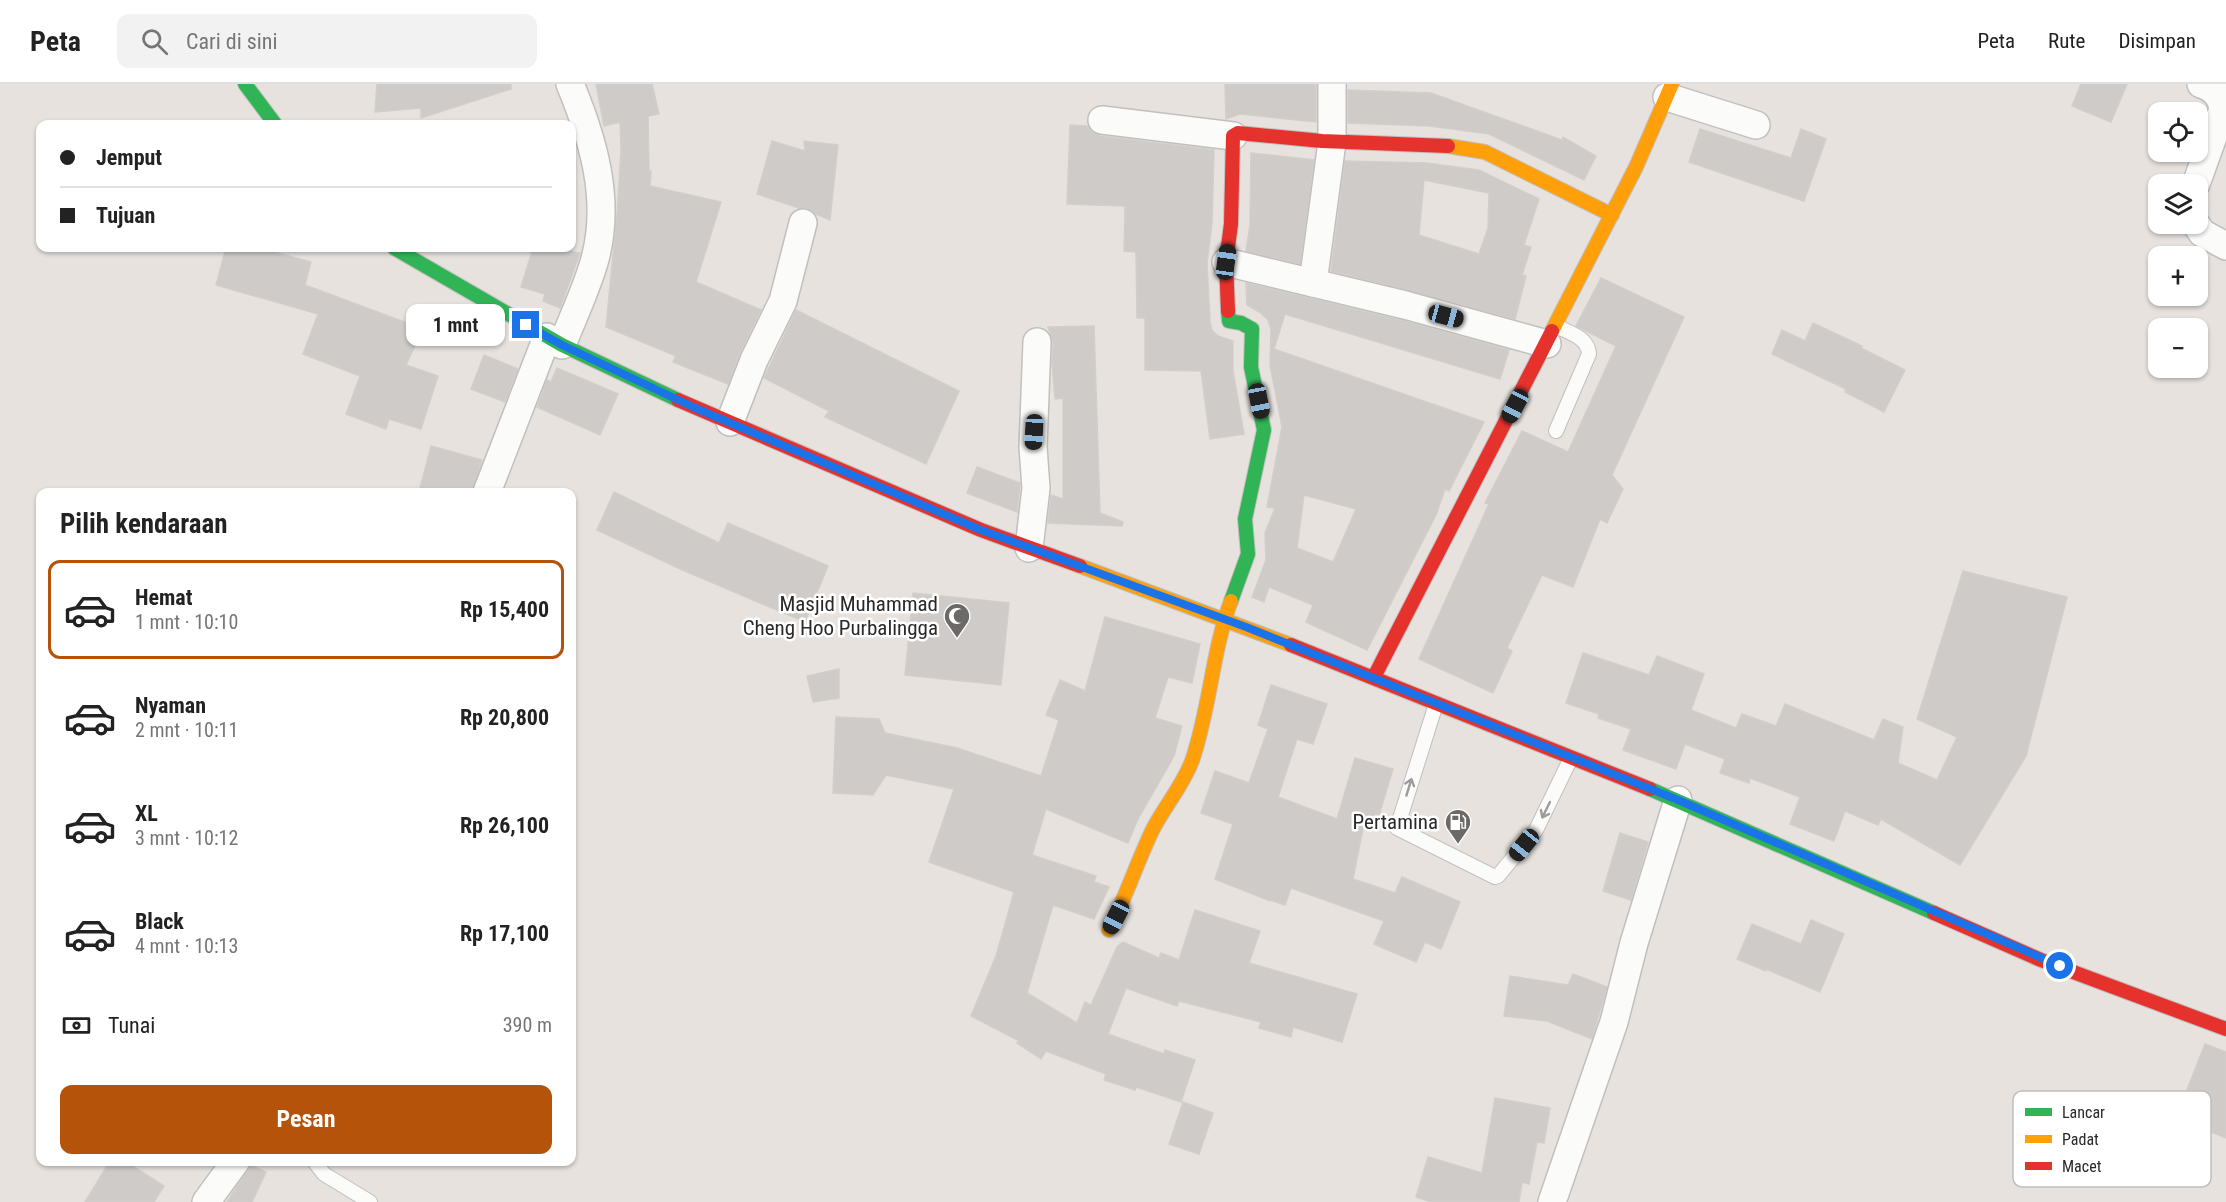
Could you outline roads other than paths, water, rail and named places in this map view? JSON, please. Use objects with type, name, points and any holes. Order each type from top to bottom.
[{"type":"main road","points":[[245,84],[272,120]]},
{"type":"main road","points":[[1374,677],[1552,335],[1636,167],[1669,91]]},
{"type":"main road","points":[[1109,930],[1154,830],[1191,763],[1205,714],[1224,619],[1248,554],[1245,519],[1264,430],[1251,367],[1252,329],[1241,323],[1228,321],[1226,262],[1231,224],[1233,136],[1238,133],[1332,142],[1413,142],[1485,152],[1612,215]]},
{"type":"main road","points":[[401,252],[555,341],[730,422],[1029,548],[1374,677],[1678,800],[2041,960],[2226,1029]]},
{"type":"street","points":[[489,488],[595,259],[601,225],[600,190],[595,155],[570,84]]},
{"type":"street","points":[[1313,283],[1332,142],[1332,84]]},
{"type":"street","points":[[2200,174],[2223,109],[2222,101],[2217,93],[2201,84]]},
{"type":"street","points":[[1669,91],[1756,125]]},
{"type":"street","points":[[1102,120],[1233,136]]},
{"type":"street","points":[[730,422],[754,360],[783,301],[803,223]]},
{"type":"street","points":[[2204,234],[2226,246]]},
{"type":"street","points":[[1226,262],[1552,335]]},
{"type":"street","points":[[1029,548],[1036,488],[1033,447],[1037,342]]},
{"type":"street","points":[[1552,1202],[1614,1022],[1634,943],[1678,800]]},
{"type":"street","points":[[206,1202],[232,1166]]},
{"type":"lane","points":[[1552,335],[1583,340],[1588,346],[1589,354],[1556,431]]},
{"type":"lane","points":[[1436,704],[1397,828],[1494,877],[1498,876],[1536,830],[1571,758]]},
{"type":"lane","points":[[318,1166],[324,1174],[370,1202]]},
{"type":"place","name":"Masjid Muhammad Cheng Hoo Purbalingga","points":[[957,639]]},
{"type":"place","name":"Pertamina","points":[[1458,845]]}]
